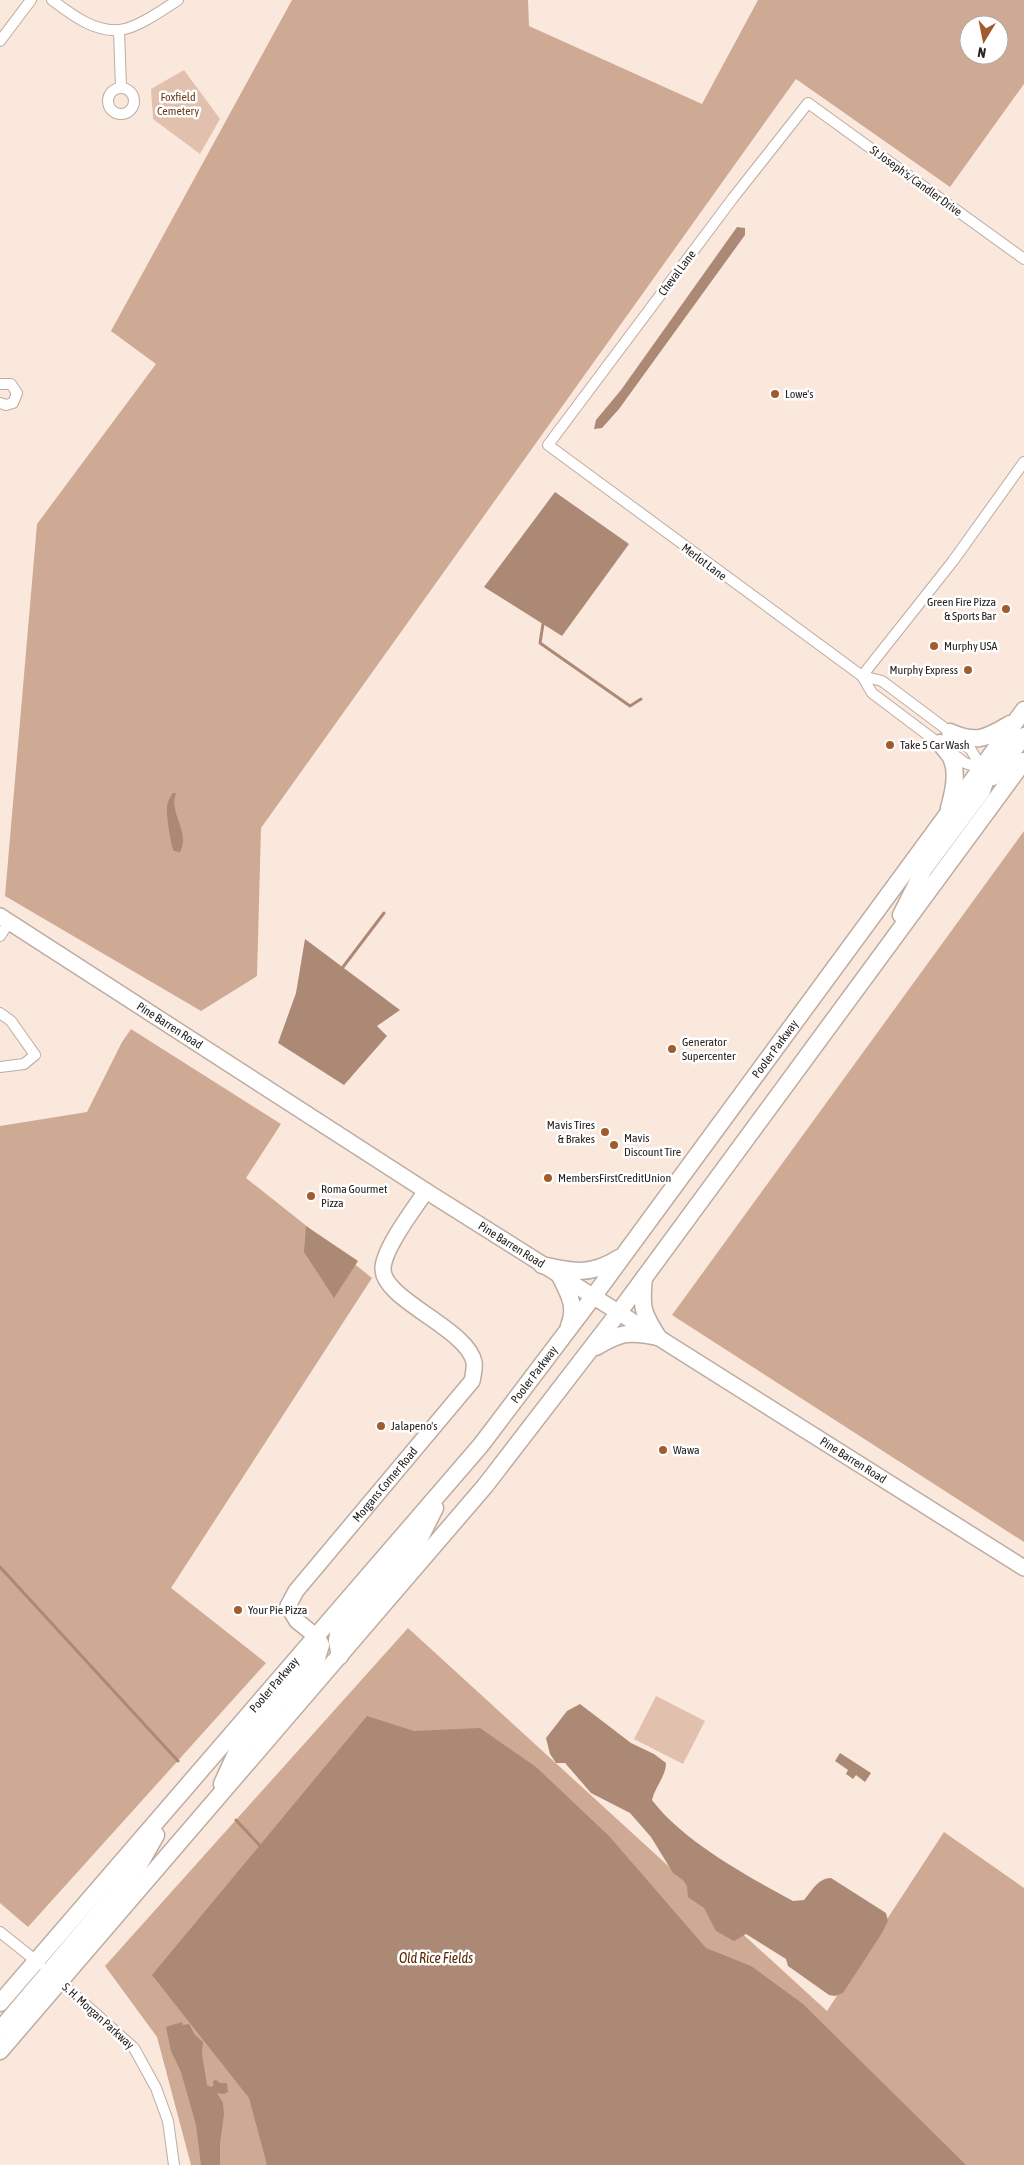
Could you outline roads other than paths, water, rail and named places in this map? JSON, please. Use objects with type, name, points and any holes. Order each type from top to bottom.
[{"type":"main road","points":[[947,816],[955,777],[952,759],[945,738],[977,739],[986,737],[1020,715]]},
{"type":"main road","name":"Pooler Parkway","points":[[0,2051],[54,1977],[215,1800],[484,1486],[590,1350],[883,952],[993,777],[1020,715]]},
{"type":"main road","points":[[883,952],[924,869],[982,792],[985,782],[993,777],[1024,736]]},
{"type":"main road","name":"Pooler Parkway","points":[[0,2003],[481,1445],[593,1297],[947,816],[993,777],[1024,761]]},
{"type":"main road","name":"Pine Barren Road","points":[[4,919],[542,1265],[1024,1568]]},
{"type":"main road","name":"Morgans Corner Road","points":[[317,1637],[298,1620],[288,1606],[296,1591],[472,1381],[474,1363],[465,1346],[389,1286],[382,1269],[386,1254],[426,1191]]},
{"type":"main road","points":[[542,1265],[564,1270],[593,1271],[607,1266],[622,1256]]},
{"type":"main road","points":[[560,1276],[573,1306],[573,1316],[566,1332]]},
{"type":"main road","points":[[644,1278],[642,1307],[658,1337]]},
{"type":"main road","points":[[590,1350],[615,1336],[628,1332],[658,1337]]},
{"type":"main road","points":[[340,1656],[336,1641],[338,1634],[419,1540],[444,1488]]},
{"type":"main road","points":[[215,1800],[237,1750],[317,1658],[321,1645],[317,1637]]},
{"type":"main road","points":[[0,2030],[54,1977],[139,1865],[172,1805]]},
{"type":"street","points":[[0,41],[31,0]]},
{"type":"street","points":[[52,0],[93,26],[119,30],[137,24],[178,0]]},
{"type":"street","points":[[119,30],[121,88]]},
{"type":"street","name":"St Joseph's/Candler Drive","points":[[808,102],[1024,260]]},
{"type":"street","name":"Cheval Lane","points":[[548,445],[733,198],[808,102]]},
{"type":"street","points":[[0,384],[11,384],[17,393],[13,403],[6,405],[0,403]]},
{"type":"street","name":"Merlot Lane","points":[[548,445],[862,676],[872,693],[945,738],[971,750],[993,777]]},
{"type":"street","points":[[862,676],[953,561],[1024,462]]},
{"type":"street","name":"Merlot Lane","points":[[862,676],[882,680],[945,738],[965,763],[993,777]]},
{"type":"street","points":[[0,936],[4,919]]},
{"type":"street","points":[[0,1013],[11,1021],[35,1054],[24,1064],[0,1067]]},
{"type":"street","name":"S. H. Morgan Parkway","points":[[0,1932],[36,1961],[134,2048],[156,2088],[168,2121],[174,2165]]},
{"type":"water","points":[[737,227],[745,228],[745,235],[619,409],[602,428],[594,429],[596,420],[621,390]]},
{"type":"water","points":[[555,492],[629,544],[562,636],[484,587]]},
{"type":"water","points":[[173,793],[176,793],[174,800],[175,808],[183,837],[183,845],[180,852],[174,851],[168,823],[167,806]]},
{"type":"water","points":[[305,939],[400,1010],[377,1026],[387,1036],[344,1085],[278,1043],[296,993]]},
{"type":"water","points":[[306,1226],[358,1261],[334,1298],[304,1252]]},
{"type":"water","points":[[580,1704],[631,1743],[654,1754],[666,1763],[666,1768],[652,1800],[681,1830],[717,1857],[793,1901],[804,1900],[822,1880],[831,1878],[886,1913],[888,1921],[882,1933],[843,1993],[835,1996],[829,1995],[788,1966],[786,1959],[746,1934],[734,1941],[716,1931],[704,1908],[688,1897],[687,1886],[683,1880],[673,1873],[651,1837],[630,1813],[591,1793],[565,1763],[556,1763],[550,1754],[546,1738],[567,1711]]},
{"type":"water","name":"Old Rice Fields","points":[[367,1716],[414,1731],[480,1728],[536,1767],[609,1836],[706,1948],[751,1966],[803,2004],[966,2165],[267,2165],[249,2098],[152,1975]]},
{"type":"water","points":[[840,1753],[871,1773],[865,1782],[856,1775],[853,1779],[846,1774],[848,1770],[835,1761]]},
{"type":"water","points":[[182,2022],[183,2025],[189,2024],[195,2035],[203,2042],[202,2054],[207,2085],[213,2086],[213,2081],[216,2080],[220,2083],[227,2083],[228,2092],[224,2094],[217,2093],[223,2103],[224,2115],[220,2143],[220,2165],[201,2165],[196,2125],[181,2072],[171,2051],[166,2027]]},
{"type":"waterway","points":[[543,624],[540,643],[630,706],[641,699]]},
{"type":"waterway","points":[[343,967],[384,913]]},
{"type":"waterway","points":[[0,1567],[178,1761]]},
{"type":"waterway","points":[[236,1820],[262,1848]]},
{"type":"place","name":"Lowe's","points":[[775,394]]},
{"type":"place","name":"Green Fire Pizza & Sports Bar","points":[[1006,609]]},
{"type":"place","name":"Murphy USA","points":[[934,646]]},
{"type":"place","name":"Murphy Express","points":[[968,670]]},
{"type":"place","name":"Take 5 Car Wash","points":[[890,745]]},
{"type":"place","name":"Generator Supercenter","points":[[672,1049]]},
{"type":"place","name":"Mavis Tires & Brakes","points":[[605,1132]]},
{"type":"place","name":"Mavis Discount Tire","points":[[614,1145]]},
{"type":"place","name":"MembersFirstCreditUnion","points":[[548,1178]]},
{"type":"place","name":"Roma Gourmet Pizza","points":[[311,1196]]},
{"type":"place","name":"Jalapeno's","points":[[381,1426]]},
{"type":"place","name":"Wawa","points":[[663,1450]]},
{"type":"place","name":"Your Pie Pizza","points":[[238,1610]]},
{"type":"park label","name":"Foxfield Cemetery","points":[[178,104]]}]
